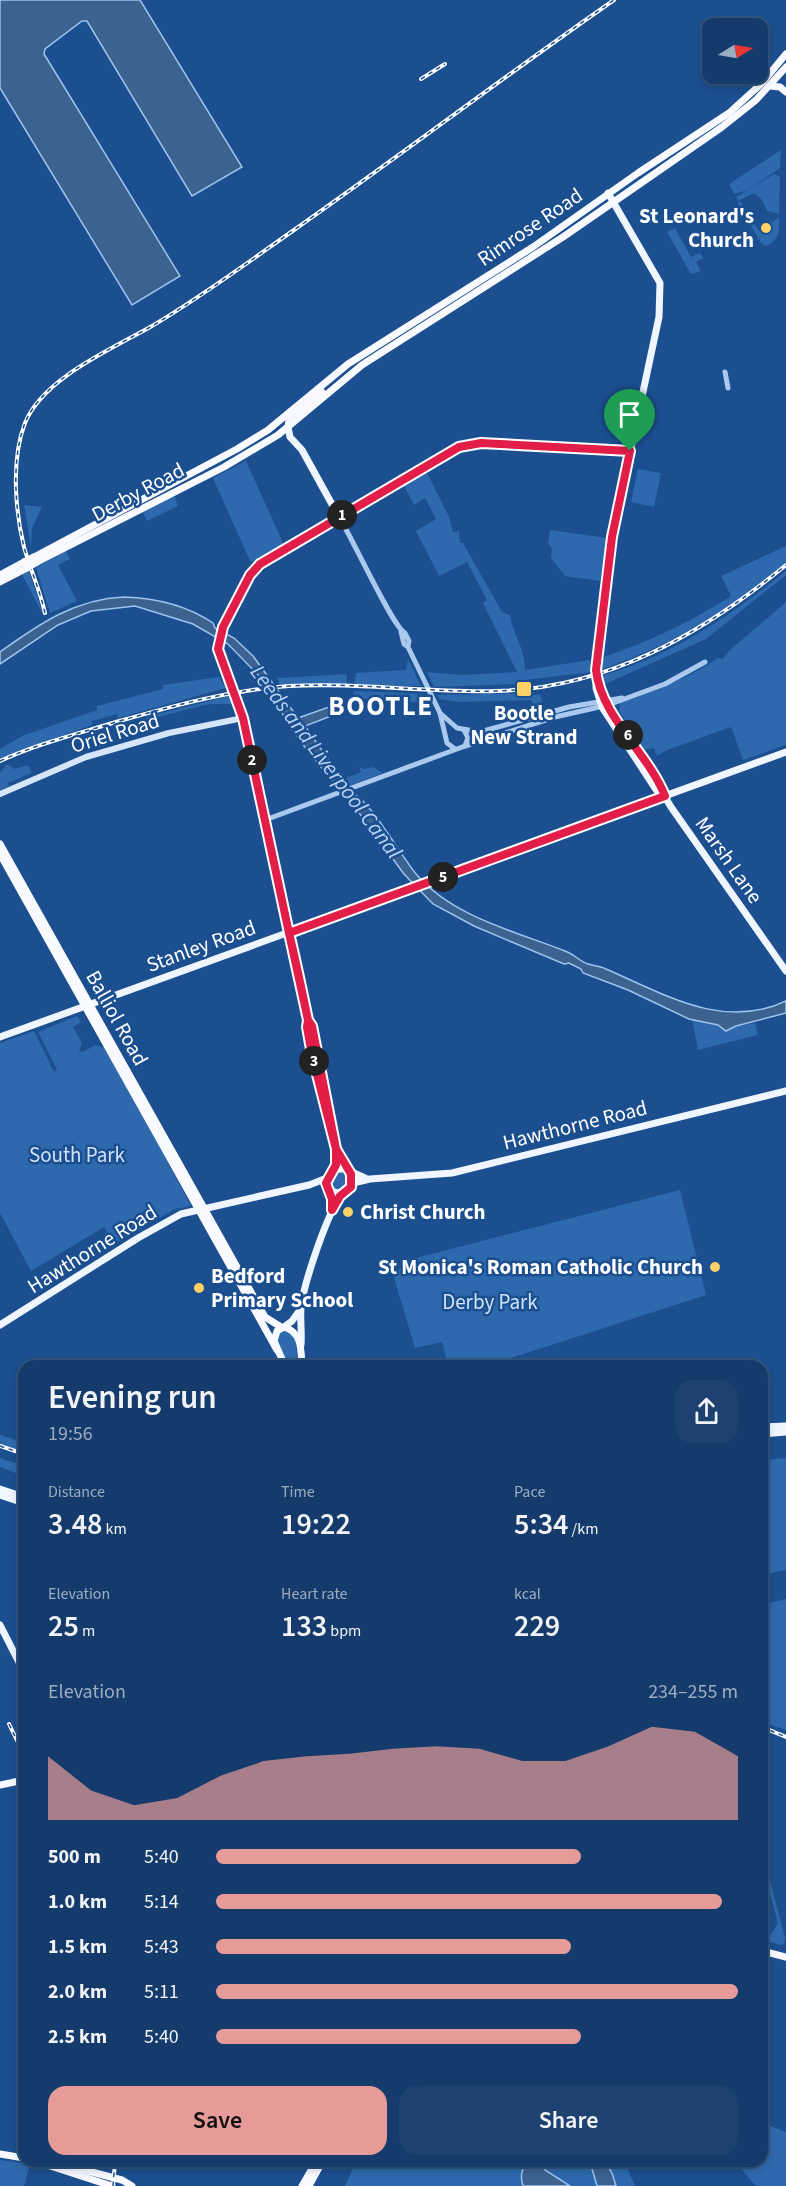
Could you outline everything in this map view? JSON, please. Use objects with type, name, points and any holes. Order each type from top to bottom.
[{"type":"highway","name":"Rimrose Road","points":[[288,415],[348,364],[533,247],[729,113],[762,82],[786,54]]},
{"type":"highway","name":"Rimrose Road","points":[[288,427],[340,382],[402,339],[563,237],[722,127],[770,86],[786,67]]},
{"type":"highway","points":[[770,86],[785,90]]},
{"type":"highway","points":[[288,415],[340,382]]},
{"type":"highway","name":"Derby Road","points":[[35,560],[237,449],[288,415]]},
{"type":"highway","points":[[237,449],[248,446],[276,429],[288,427]]},
{"type":"highway","name":"Derby Road","points":[[0,575],[25,565],[224,467],[288,427]]},
{"type":"highway","name":"Derby Road","points":[[0,582],[25,565]]},
{"type":"highway","name":"Balliol Road","points":[[0,844],[201,1209]]},
{"type":"highway","name":"Balliol Road","points":[[0,854],[88,1005]]},
{"type":"highway","points":[[201,1209],[265,1317],[282,1327],[293,1330],[301,1345],[302,1360]]},
{"type":"highway","points":[[201,1209],[282,1360]]},
{"type":"highway","points":[[277,1350],[275,1336],[282,1327]]},
{"type":"highway","points":[[0,1785],[18,1781]]},
{"type":"highway","points":[[768,1950],[772,1953]]},
{"type":"highway","points":[[768,1952],[786,1957]]},
{"type":"highway","points":[[0,2152],[18,2154]]},
{"type":"highway","points":[[53,2167],[112,2186]]},
{"type":"highway","points":[[70,2167],[132,2186]]},
{"type":"highway","points":[[302,2186],[313,2167]]},
{"type":"highway","points":[[309,2186],[319,2167]]},
{"type":"main road","name":"Marsh Lane","points":[[609,193],[655,273],[662,292],[659,317],[612,537],[600,614],[596,657],[597,685],[604,703],[665,796],[786,971]]},
{"type":"main road","points":[[288,415],[290,437],[297,444]]},
{"type":"main road","points":[[288,427],[293,431],[297,444],[339,517],[271,557],[252,572],[220,634],[218,649],[243,718],[308,1022],[312,1026],[336,1149],[334,1171],[327,1178],[332,1210]]},
{"type":"main road","points":[[278,435],[290,437]]},
{"type":"main road","name":"Oriel Road","points":[[0,794],[86,757],[169,734],[243,718]]},
{"type":"main road","name":"Stanley Road","points":[[0,1037],[786,752]]},
{"type":"main road","name":"Hawthorne Road","points":[[352,1183],[370,1179],[452,1173],[786,1091]]},
{"type":"main road","points":[[282,1327],[297,1316],[332,1210],[343,1193],[350,1189],[352,1183],[336,1149]]},
{"type":"main road","points":[[334,1171],[348,1171]]},
{"type":"main road","name":"Hawthorne Road","points":[[348,1171],[370,1179]]},
{"type":"main road","name":"Hawthorne Road","points":[[0,1325],[167,1221],[201,1209],[309,1185],[327,1178]]},
{"type":"main road","name":"Hawthorne Road","points":[[309,1185],[328,1189]]},
{"type":"main road","points":[[328,1189],[343,1193]]},
{"type":"main road","points":[[301,1307],[301,1345]]},
{"type":"main road","points":[[768,1427],[786,1426]]},
{"type":"main road","points":[[768,1434],[786,1432]]},
{"type":"main road","points":[[0,1489],[18,1495]]},
{"type":"main road","points":[[0,1495],[18,1501]]},
{"type":"main road","points":[[0,1625],[18,1660]]},
{"type":"street","points":[[725,372],[728,388]]},
{"type":"street","points":[[448,744],[440,713],[408,646],[409,641],[401,632],[339,517],[465,444],[630,451]]},
{"type":"street","points":[[265,820],[429,758],[665,684],[705,662]]},
{"type":"street","points":[[447,735],[450,730],[461,729],[485,732],[542,714],[604,703]]},
{"type":"street","points":[[440,713],[461,729],[468,738],[465,746]]},
{"type":"street","points":[[448,744],[456,749]]},
{"type":"street","points":[[429,758],[448,744]]},
{"type":"green space","points":[[781,150],[780,168],[748,190],[734,194],[729,184]]},
{"type":"green space","points":[[774,174],[780,177],[779,214],[767,211],[762,200],[754,193],[738,201],[736,197]]},
{"type":"green space","points":[[740,201],[759,231],[772,226],[768,216],[772,223],[779,217],[778,234],[771,244],[766,246],[761,243],[738,203]]},
{"type":"green space","points":[[675,228],[691,257],[700,253],[703,258],[696,262],[701,271],[691,274],[667,232]]},
{"type":"green space","points":[[246,461],[284,545],[253,562],[250,561],[213,478]]},
{"type":"green space","points":[[638,469],[661,473],[654,507],[631,502]]},
{"type":"green space","points":[[426,471],[449,517],[453,532],[459,531],[460,543],[463,543],[502,612],[510,615],[525,662],[525,670],[590,660],[592,672],[517,681],[517,684],[434,687],[427,672],[462,675],[517,672],[483,603],[487,600],[467,562],[439,576],[416,531],[436,519],[425,498],[414,505],[403,484]]},
{"type":"green space","points":[[174,495],[178,506],[147,521],[142,511]]},
{"type":"green space","points":[[24,505],[42,507],[32,528],[31,547]]},
{"type":"green space","points":[[550,530],[607,538],[600,581],[565,576],[551,558],[552,549],[548,543]]},
{"type":"green space","points":[[786,546],[786,562],[720,612],[653,649],[600,670],[601,658],[668,631],[731,596],[721,576]]},
{"type":"green space","points":[[66,551],[70,559],[58,565],[77,601],[50,613],[36,567]]},
{"type":"green space","points":[[29,571],[44,617],[22,574]]},
{"type":"green space","points":[[786,571],[786,575],[706,639],[605,684],[601,676],[652,658],[699,633],[743,604]]},
{"type":"green space","points":[[786,602],[786,745],[743,760],[731,727],[667,750],[657,756],[654,748],[644,750],[619,711],[620,703],[670,684],[718,658],[723,659],[729,651]]},
{"type":"green space","points":[[408,659],[421,686],[354,685],[356,673],[406,670]]},
{"type":"green space","points":[[347,674],[346,685],[280,685],[277,678]]},
{"type":"green space","points":[[219,677],[226,688],[118,718],[117,714],[92,721],[92,725],[0,758],[0,749],[22,736],[97,710],[97,706],[163,689],[163,685]]},
{"type":"green space","points":[[354,691],[425,694],[429,703],[353,698]]},
{"type":"green space","points":[[528,693],[529,696],[540,694],[543,705],[534,707],[531,700],[460,702],[439,699],[437,695]]},
{"type":"green space","points":[[229,696],[232,704],[209,704],[146,720],[146,717]]},
{"type":"green space","points":[[7,764],[15,769],[28,765],[32,773],[8,783],[9,786],[0,790],[0,773]]},
{"type":"green space","points":[[359,767],[364,769],[374,767],[382,773],[346,787],[344,779],[361,772]]},
{"type":"green space","name":"South Park","points":[[77,1016],[81,1022],[73,1027],[82,1043],[79,1051],[83,1052],[95,1045],[106,1048],[191,1206],[175,1209],[114,1244],[104,1227],[31,1271],[0,1213],[0,1043],[34,1031],[54,1072],[57,1070],[38,1032]]},
{"type":"green space","points":[[692,1018],[718,1025],[726,1031],[736,1026],[755,1023],[758,1035],[698,1050]]},
{"type":"green space","points":[[340,1171],[347,1174],[350,1181],[347,1188],[340,1191],[333,1188],[330,1181],[333,1174]]},
{"type":"green space","name":"Derby Park","points":[[680,1190],[706,1295],[505,1360],[446,1360],[442,1342],[415,1348],[394,1278],[404,1261]]},
{"type":"green space","points":[[285,1330],[295,1337],[298,1360],[286,1360],[277,1342],[279,1333]]},
{"type":"green space","points":[[0,1435],[18,1441],[18,1451],[0,1445]]},
{"type":"green space","points":[[0,1458],[18,1464],[18,1474],[0,1467]]},
{"type":"green space","points":[[786,1458],[786,1570],[768,1574],[768,1460]]},
{"type":"green space","points":[[786,1599],[786,1730],[768,1724],[768,1604]]},
{"type":"green space","points":[[768,1874],[785,1938],[782,1945],[768,1942],[768,1935],[770,1936],[778,1923],[768,1886]]},
{"type":"green space","points":[[768,2125],[786,2132],[786,2186],[756,2186],[739,2167],[768,2167]]},
{"type":"green space","points":[[0,2160],[18,2162],[18,2167],[29,2167],[24,2186],[0,2186]]},
{"type":"green space","points":[[354,2167],[626,2167],[635,2186],[345,2186]]},
{"type":"water","points":[[0,0],[140,0],[242,167],[192,196],[87,21],[82,21],[45,49],[44,54],[180,276],[132,305],[0,88]]},
{"type":"water","name":"Leeds and Liverpool Canal","points":[[124,597],[170,604],[192,611],[213,623],[215,628],[234,638],[253,656],[298,718],[332,706],[332,699],[335,699],[341,712],[305,726],[352,794],[359,797],[376,816],[411,868],[432,890],[449,902],[486,922],[565,951],[585,963],[604,968],[694,1006],[717,1011],[739,1012],[763,1009],[786,1001],[786,1013],[736,1026],[726,1031],[718,1025],[689,1019],[628,990],[583,973],[581,969],[569,963],[564,964],[474,926],[433,904],[404,874],[357,810],[310,754],[290,727],[264,681],[228,644],[193,624],[135,606],[91,611],[58,625],[0,664],[0,652],[43,623],[89,602]]},
{"type":"water","points":[[524,2167],[546,2167],[545,2170],[570,2186],[523,2186]]},
{"type":"water","points":[[591,2167],[608,2167],[616,2186],[597,2186]]},
{"type":"railway","points":[[45,613],[24,547],[18,517],[16,468],[25,423],[34,407],[47,392],[80,366],[152,326],[224,280],[614,0]]},
{"type":"railway","points":[[421,79],[445,64]]},
{"type":"railway","points":[[0,761],[43,744],[116,722],[245,691],[315,685],[497,691],[538,688],[577,680],[652,653],[687,634],[721,613],[786,565]]},
{"type":"railway","points":[[0,1446],[18,1452]]},
{"type":"railway","points":[[9,1724],[18,1743]]},
{"type":"railway","points":[[768,1730],[786,1737]]},
{"type":"railway","points":[[113,2186],[115,2167]]},
{"type":"place","name":"St Leonard's Church","points":[[766,228]]},
{"type":"place","name":"Bootle New Strand","points":[[524,689]]},
{"type":"place","name":"Christ Church","points":[[348,1212]]},
{"type":"place","name":"St Monica's Roman Catholic Church","points":[[715,1267]]},
{"type":"place","name":"Bedford Primary School","points":[[199,1288]]},
{"type":"district","name":"BOOTLE","points":[[381,706]]},
{"type":"route","points":[[630,451],[465,444],[260,564],[250,575],[220,634],[219,656],[243,718],[289,933],[293,948],[308,1020],[307,1027],[312,1055],[321,1089],[325,1095],[336,1149],[336,1165],[326,1183],[332,1199],[332,1210],[340,1196],[350,1189],[352,1178],[336,1149],[312,1026],[308,1022],[308,1020],[304,1000],[297,971],[293,948],[289,933],[665,796],[597,685],[596,651],[600,614],[612,537],[630,451]]}]
